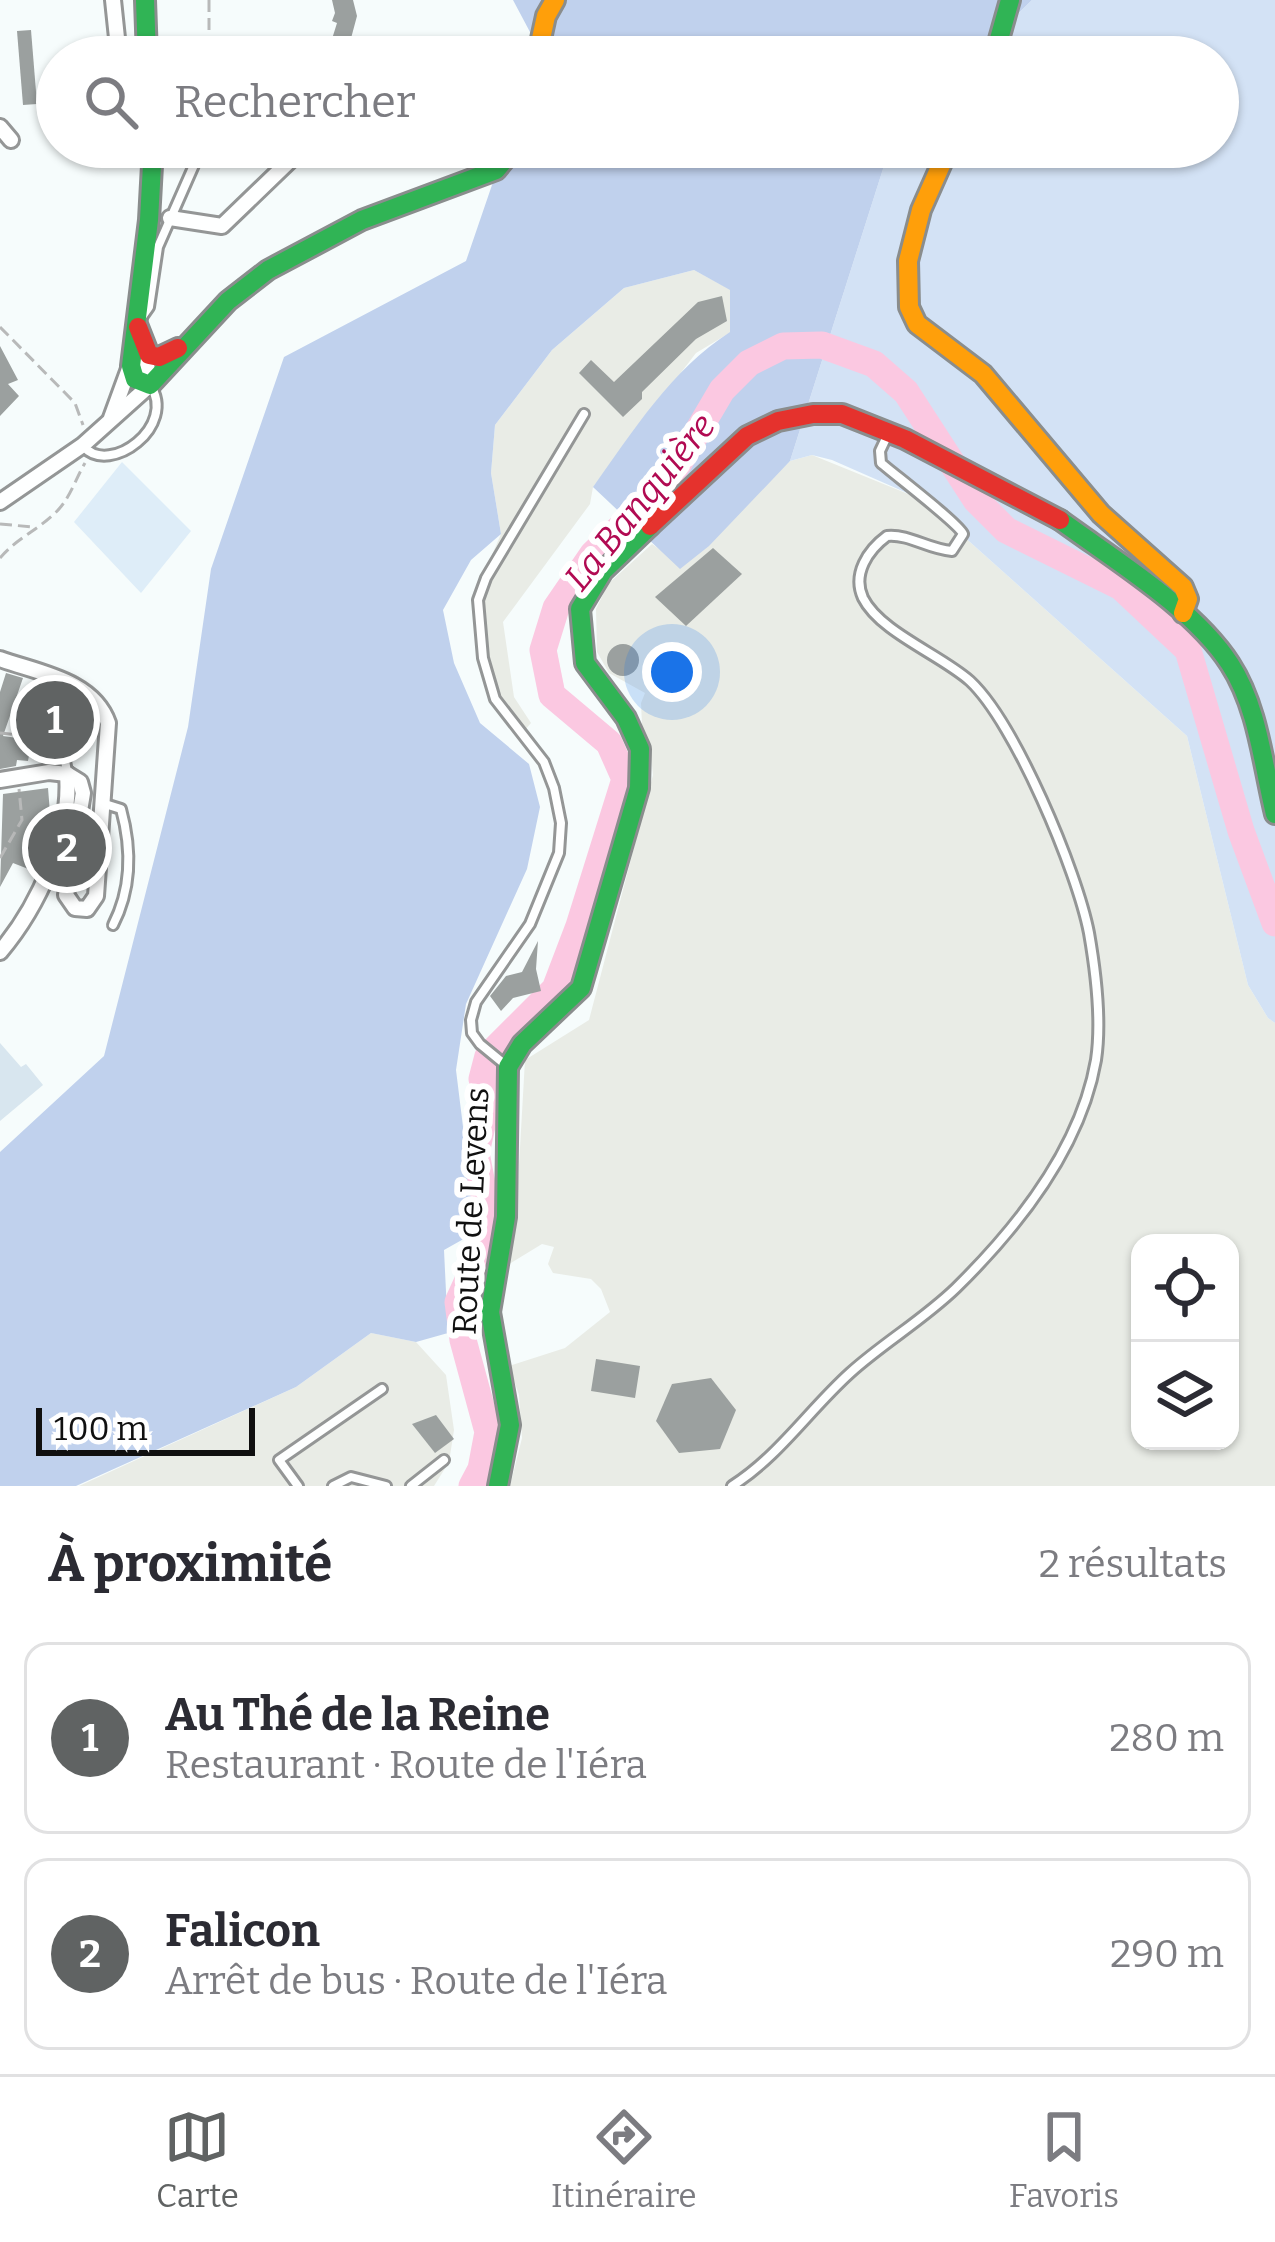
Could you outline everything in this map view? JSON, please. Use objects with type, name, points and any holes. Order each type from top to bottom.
[{"type":"street","points":[[113,0],[117,36]]},
{"type":"street","points":[[145,0],[146,36]]},
{"type":"street","points":[[542,36],[555,0]]},
{"type":"street","points":[[1000,36],[1010,0]]},
{"type":"street","points":[[0,127],[11,140]]},
{"type":"street","points":[[150,385],[135,379],[144,358],[138,322],[151,168]]},
{"type":"street","points":[[170,218],[222,226],[282,168]]},
{"type":"street","points":[[0,501],[87,450],[228,301],[268,270],[362,220],[498,168]]},
{"type":"street","points":[[938,168],[929,187],[905,281],[906,303],[914,321],[983,374],[1087,500],[1184,587],[1188,598],[1183,613],[1228,662],[1249,704],[1275,814]]},
{"type":"street","points":[[109,423],[144,358],[188,342]]},
{"type":"street","name":"Route de Levens","points":[[498,1486],[510,1425],[490,1312],[506,1217],[505,1064],[516,1048],[572,1003],[581,988],[639,788],[640,749],[626,718],[584,663],[580,608],[603,572],[747,436],[778,421],[842,414],[897,436],[1061,521],[1183,613]]},
{"type":"street","points":[[0,659],[72,684],[104,710],[110,738],[96,896],[87,909],[76,908],[66,895],[80,782],[67,774],[0,780]]},
{"type":"street","points":[[0,952],[15,934],[59,841],[67,774]]},
{"type":"lane","points":[[138,322],[149,308],[158,247],[193,168]]},
{"type":"lane","points":[[87,450],[113,455],[153,426],[158,405],[150,385]]},
{"type":"lane","points":[[505,1064],[480,1044],[472,1033],[471,1019],[476,1002],[530,924],[559,853],[561,824],[544,762],[495,699],[482,658],[478,600],[486,578],[584,414]]},
{"type":"lane","points":[[732,1486],[765,1463],[849,1373],[956,1288],[1008,1228],[1052,1170],[1069,1138],[1095,1065],[1097,1018],[1088,932],[1044,803],[975,686],[873,612],[861,592],[862,564],[887,536],[952,550],[963,534],[960,525],[932,508],[881,463],[880,451],[897,436]]},
{"type":"lane","points":[[63,749],[67,774]]},
{"type":"lane","points":[[104,804],[121,809],[130,849],[129,870],[113,925]]},
{"type":"lane","points":[[298,1486],[279,1460],[382,1389]]},
{"type":"lane","points":[[411,1486],[445,1460]]},
{"type":"lane","points":[[333,1486],[351,1477],[386,1486]]},
{"type":"path","points":[[209,0],[209,36]]},
{"type":"path","points":[[0,327],[75,404],[84,428]]},
{"type":"path","points":[[0,558],[15,540],[53,515],[68,496],[87,450]]},
{"type":"path","points":[[0,524],[35,527]]},
{"type":"path","points":[[0,733],[35,737],[34,774]]},
{"type":"path","points":[[0,858],[22,820],[18,789]]},
{"type":"shaded area","points":[[513,0],[1032,0],[995,36],[532,36]]},
{"type":"shaded area","points":[[1032,0],[1275,0],[1275,1023],[1248,985],[1187,736],[923,500],[832,460],[812,455],[790,461],[883,168],[1239,168],[1239,36],[995,36]]},
{"type":"shaded area","points":[[498,168],[883,168],[790,461],[709,546],[680,569],[593,487],[672,383],[730,332],[730,290],[694,270],[624,288],[552,350],[495,425],[491,473],[501,534],[471,560],[443,610],[454,663],[480,723],[529,764],[540,807],[527,869],[466,1004],[456,1070],[476,1232],[444,1250],[448,1333],[416,1342],[371,1333],[296,1387],[76,1486],[0,1486],[0,1152],[104,1056],[188,727],[211,569],[284,357],[466,261]]},
{"type":"shaded area","points":[[694,270],[731,290],[731,332],[696,353],[593,487],[590,504],[503,622],[514,697],[531,723],[518,738],[493,703],[475,642],[473,599],[501,534],[491,473],[495,425],[552,350],[624,288]]},
{"type":"shaded area","points":[[812,455],[923,500],[1187,736],[1248,985],[1275,1023],[1275,1486],[510,1486],[522,1438],[519,1395],[509,1366],[565,1348],[610,1312],[601,1289],[591,1279],[553,1273],[548,1264],[554,1247],[542,1244],[506,1266],[516,1218],[525,1060],[589,1020],[653,775],[642,725],[645,693],[609,673],[597,652],[596,609],[608,584],[652,544],[670,557],[751,498],[790,461]]},
{"type":"shaded area","points":[[122,462],[191,531],[141,593],[74,522]]},
{"type":"shaded area","points":[[0,1043],[43,1085],[0,1121]]},
{"type":"shaded area","points":[[371,1333],[416,1342],[446,1375],[454,1430],[449,1462],[434,1486],[79,1486],[296,1387]]},
{"type":"building","points":[[332,0],[353,0],[357,16],[352,36],[333,36]]},
{"type":"building","points":[[31,30],[36,104],[23,105],[17,31]]},
{"type":"building","points":[[722,296],[727,321],[696,339],[623,417],[579,373],[591,360],[614,382],[698,302]]},
{"type":"building","points":[[0,346],[18,380],[8,384],[19,396],[0,416]]},
{"type":"building","points":[[713,548],[742,574],[686,626],[655,597]]},
{"type":"building","points":[[623,644],[634,649],[639,660],[634,671],[623,676],[612,671],[607,660],[612,649]]},
{"type":"building","points":[[6,673],[23,678],[3,736],[32,740],[28,761],[17,760],[16,766],[0,769],[0,692]]},
{"type":"building","points":[[76,703],[81,726],[30,733],[31,713]]},
{"type":"building","points":[[48,788],[51,826],[36,872],[13,863],[0,887],[3,794]]},
{"type":"building","points":[[538,941],[536,969],[541,991],[513,998],[501,1011],[490,996],[506,976],[522,972]]},
{"type":"building","points":[[596,1359],[640,1366],[635,1398],[591,1391]]},
{"type":"building","points":[[711,1378],[736,1410],[720,1449],[679,1453],[656,1421],[672,1384]]},
{"type":"building","points":[[436,1415],[454,1439],[435,1453],[412,1424]]},
{"type":"waterway","name":"La Banquière","points":[[472,1486],[481,1469],[488,1432],[463,1340],[458,1302],[485,1243],[487,1210],[476,1153],[488,1098],[482,1079],[488,1056],[555,989],[625,779],[609,743],[552,695],[543,650],[556,608],[593,554],[653,496],[679,463],[722,390],[749,363],[783,346],[822,345],[874,364],[906,392],[976,500],[1006,530],[1121,587],[1188,650],[1241,831],[1275,923]]},
{"type":"traffic: fast","points":[[145,0],[146,36]]},
{"type":"traffic: fast","points":[[1000,36],[1010,0]]},
{"type":"traffic: fast","points":[[152,168],[131,366],[135,379],[150,385],[228,301],[268,270],[362,220],[498,168]]},
{"type":"traffic: fast","points":[[1060,520],[1174,604],[1215,643],[1239,681],[1253,717],[1275,814]]},
{"type":"traffic: fast","points":[[498,1486],[510,1425],[490,1312],[506,1217],[508,1067],[522,1044],[581,988],[639,788],[640,749],[626,718],[585,663],[580,609],[603,571],[650,526]]},
{"type":"traffic: slow","points":[[542,36],[555,0]]},
{"type":"traffic: slow","points":[[940,168],[921,210],[908,261],[909,307],[917,324],[983,374],[1101,514],[1183,587],[1188,599],[1183,613]]},
{"type":"traffic: jam","points":[[138,327],[149,355],[159,357],[178,348]]},
{"type":"traffic: jam","points":[[650,526],[747,436],[778,421],[813,414],[842,414],[905,439],[1060,520]]},
{"type":"place","name":"Au Thé de la Reine","points":[[55,720]]},
{"type":"place","name":"Falicon","points":[[67,848]]}]
